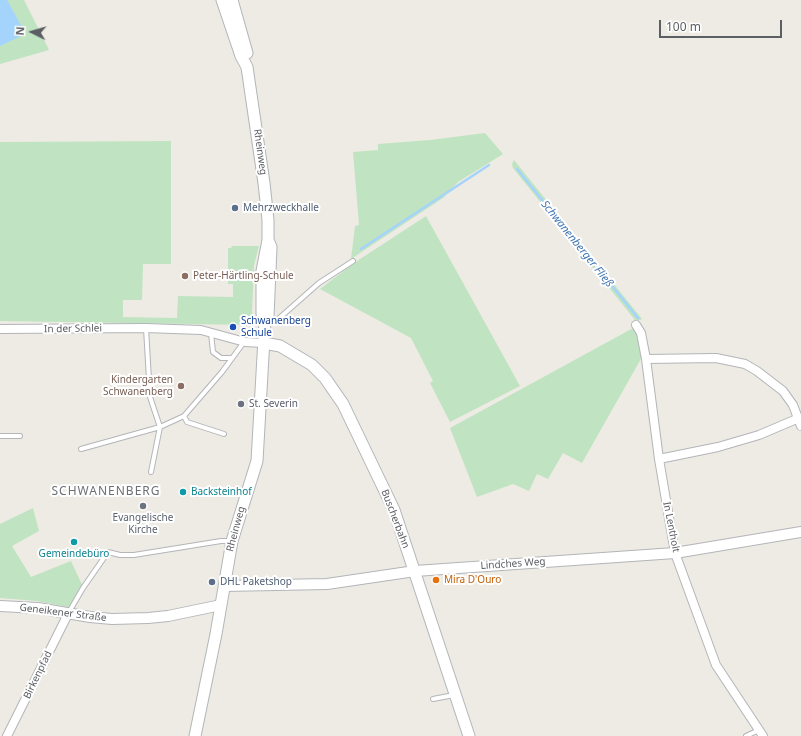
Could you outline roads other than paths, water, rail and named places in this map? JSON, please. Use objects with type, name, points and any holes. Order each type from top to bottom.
[{"type":"main road","name":"Rheinweg","points":[[222,0],[241,56],[246,63]]},
{"type":"main road","name":"Rheinweg","points":[[196,736],[232,541],[257,461],[264,343],[266,321],[268,317],[271,247],[268,240],[268,220],[264,183],[246,63],[248,57],[232,0]]},
{"type":"main road","name":"Buscherbahn","points":[[264,343],[280,346],[312,365],[325,378],[343,404],[394,510],[468,736]]},
{"type":"street","name":"In Lentholt","points":[[636,325],[641,333],[646,359],[659,459],[675,553],[716,665],[761,733]]},
{"type":"street","name":"In der Schlei","points":[[0,329],[146,328],[201,330],[245,342],[264,343]]},
{"type":"street","points":[[646,359],[716,358],[745,364],[783,390],[799,418],[801,426]]},
{"type":"street","points":[[659,459],[718,447],[759,435],[799,418]]},
{"type":"street","name":"Lindches Weg","points":[[224,586],[327,584],[415,571],[675,553],[801,532]]},
{"type":"street","name":"Geneikener Straße","points":[[0,606],[38,608],[68,614],[104,618],[148,618],[221,604]]},
{"type":"street","name":"Birkenpfad","points":[[7,736],[68,614]]},
{"type":"lane","points":[[266,321],[276,321],[319,283],[353,261]]},
{"type":"lane","points":[[146,328],[150,397],[160,427],[151,472]]},
{"type":"lane","points":[[211,332],[213,352],[220,358],[231,358]]},
{"type":"lane","points":[[81,449],[160,427],[184,416],[222,372],[231,358],[245,342]]},
{"type":"lane","points":[[184,416],[187,422],[224,434]]},
{"type":"lane","points":[[0,436],[20,436]]},
{"type":"lane","points":[[68,614],[83,588],[108,552],[120,555],[134,555],[220,541],[232,541]]},
{"type":"lane","points":[[433,699],[455,695]]},
{"type":"lane","points":[[746,736],[761,733]]},
{"type":"water","points":[[0,0],[7,0],[23,29],[21,36],[0,46]]},
{"type":"waterway","name":"Schwanenberger Fließ","points":[[361,249],[489,165]]},
{"type":"waterway","name":"Schwanenberger Fließ","points":[[517,169],[638,318]]},
{"type":"place","name":"Mehrzweckhalle","points":[[235,208]]},
{"type":"place","name":"Peter-Härtling-Schule","points":[[185,276]]},
{"type":"place","name":"Schwanenberg Schule","points":[[233,327]]},
{"type":"place","name":"Kindergarten Schwanenberg","points":[[181,386]]},
{"type":"place","name":"St. Severin","points":[[241,404]]},
{"type":"place","name":"Backsteinhof","points":[[183,492]]},
{"type":"place","name":"Evangelische Kirche","points":[[143,506]]},
{"type":"place","name":"Gemeindebüro","points":[[74,542]]},
{"type":"place","name":"Mira D'Ouro","points":[[436,580]]},
{"type":"place","name":"DHL Paketshop","points":[[212,582]]},
{"type":"district","name":"SCHWANENBERG","points":[[106,492]]}]
